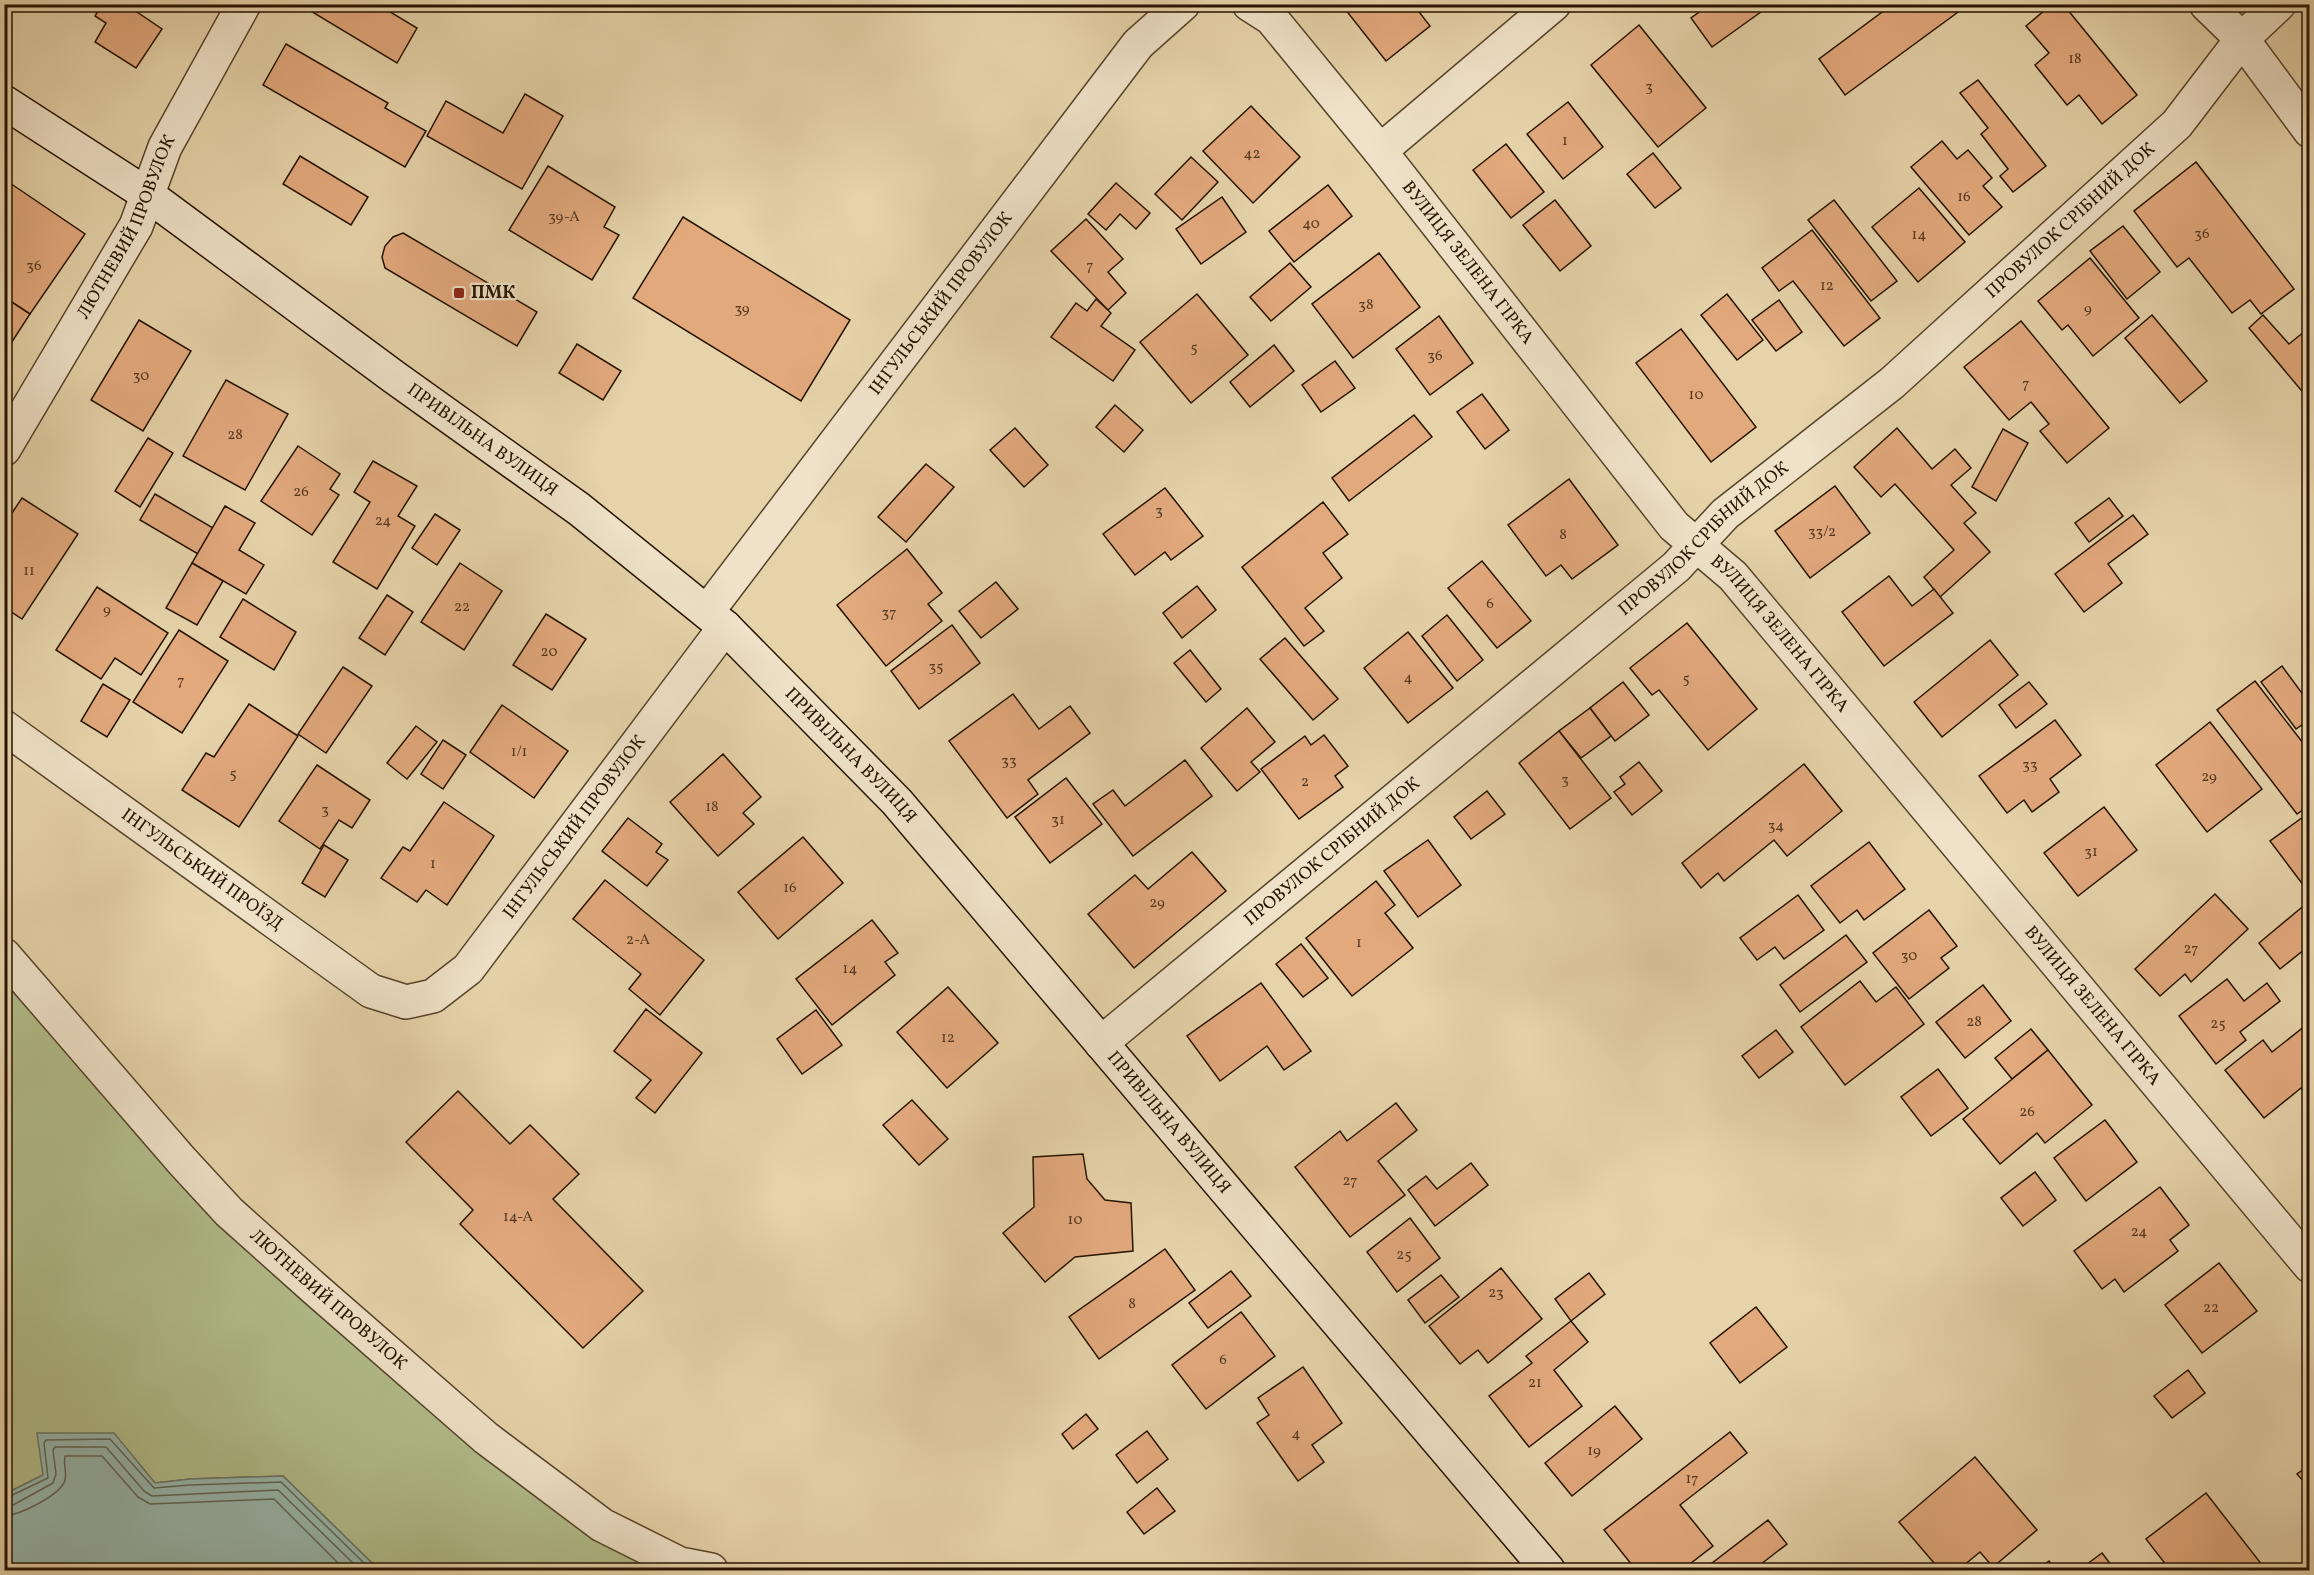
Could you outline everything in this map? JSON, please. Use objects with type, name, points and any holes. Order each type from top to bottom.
[{"type":"street","name":"ЛЮТНЕВИЙ ПРОВУЛОК","points":[[4,449],[136,226],[165,147],[244,4]]},
{"type":"street","name":"ІНГУЛЬСЬКИЙ ПРОВУЛОК","points":[[406,1002],[433,996],[468,969],[716,619],[1138,44],[1183,4]]},
{"type":"street","name":"ВУЛИЦЯ ЗЕЛЕНА ГІРКА","points":[[1249,4],[1271,18],[1380,151],[1674,526],[1733,576],[2310,1266]]},
{"type":"street","points":[[1380,151],[1554,4]]},
{"type":"street","points":[[2206,4],[2242,39],[2310,131]]},
{"type":"street","name":"ПРОВУЛОК СРІБНИЙ ДОК","points":[[1101,1043],[1676,567],[1725,514],[1892,383],[2177,124],[2242,39],[2279,4]]},
{"type":"street","name":"ПРИВІЛЬНА ВУЛИЦЯ","points":[[4,102],[148,195],[394,378],[579,508],[716,619],[897,802],[1548,1570]]},
{"type":"street","name":"ІНГУЛЬСЬКИЙ ПРОЇЗД","points":[[4,727],[371,991],[406,1002]]},
{"type":"street","name":"ЛЮТНЕВИЙ ПРОВУЛОК","points":[[4,955],[229,1212],[486,1438],[602,1526],[680,1564],[711,1570]]},
{"type":"green space","points":[[4,937],[194,1157],[239,1205],[595,1511],[677,1552],[756,1570],[366,1570],[373,1564],[283,1476],[190,1479],[155,1483],[113,1433],[43,1475],[5,1494]]},
{"type":"water","points":[[37,1433],[114,1433],[155,1483],[190,1479],[283,1476],[373,1564],[366,1570],[5,1570],[5,1494],[43,1475]]},
{"type":"building","points":[[102,4],[125,4],[162,29],[136,68],[95,42],[106,23],[95,16]]},
{"type":"building","points":[[306,4],[377,4],[417,28],[397,63],[304,7]]},
{"type":"building","points":[[1341,4],[1413,4],[1430,26],[1386,61]]},
{"type":"building","points":[[1698,4],[1772,4],[1712,47],[1691,18],[1702,10]]},
{"type":"building","points":[[1893,4],[1969,4],[1845,95],[1819,59]]},
{"type":"building","points":[[2052,4],[2063,4],[2137,95],[2102,124],[2079,95],[2067,105],[2035,65],[2049,53],[2026,26]]},
{"type":"building","points":[[1639,25],[1706,108],[1658,147],[1591,65]]},
{"type":"building","points":[[286,44],[388,103],[385,108],[426,131],[405,167],[263,85]]},
{"type":"building","points":[[1978,80],[2046,166],[2013,192],[2000,176],[2008,169],[1981,134],[1988,128],[1960,93]]},
{"type":"building","points":[[525,94],[563,116],[522,189],[427,136],[446,101],[503,133]]},
{"type":"building","points":[[1568,102],[1603,147],[1563,179],[1527,134]]},
{"type":"building","points":[[1251,106],[1300,157],[1253,203],[1203,151]]},
{"type":"building","points":[[1942,141],[1957,159],[1968,150],[1992,178],[1983,186],[2002,207],[1969,235],[1911,167]]},
{"type":"building","points":[[1506,144],[1544,192],[1511,218],[1473,170]]},
{"type":"building","points":[[1653,153],[1681,188],[1655,208],[1627,174]]},
{"type":"building","points":[[300,156],[368,197],[351,225],[283,184]]},
{"type":"building","points":[[1191,157],[1218,182],[1182,220],[1155,194]]},
{"type":"building","points":[[2196,162],[2294,289],[2261,314],[2250,300],[2232,313],[2189,258],[2177,267],[2134,211]]},
{"type":"building","points":[[548,166],[615,207],[604,227],[619,235],[592,280],[509,230]]},
{"type":"building","points":[[4,179],[85,234],[30,314],[4,297]]},
{"type":"building","points":[[1116,183],[1150,213],[1136,229],[1120,214],[1106,230],[1088,214]]},
{"type":"building","points":[[1328,185],[1352,216],[1294,262],[1269,231]]},
{"type":"building","points":[[1919,188],[1965,242],[1918,282],[1872,227]]},
{"type":"building","points":[[1222,197],[1246,232],[1201,264],[1176,229]]},
{"type":"building","points":[[1555,200],[1591,246],[1560,271],[1523,225]]},
{"type":"building","points":[[1834,200],[1897,281],[1871,301],[1808,220]]},
{"type":"building","points":[[683,217],[850,320],[801,401],[633,298]]},
{"type":"building","points":[[1086,219],[1123,259],[1108,272],[1126,293],[1108,310],[1051,251]]},
{"type":"building","points":[[2123,226],[2160,272],[2127,299],[2090,251]]},
{"type":"building","points":[[1812,230],[1880,318],[1844,346],[1793,281],[1779,291],[1762,268]]},
{"type":"building","points":[[403,233],[537,312],[517,346],[385,268],[382,257],[385,246],[393,237]]},
{"type":"building","points":[[1379,253],[1420,307],[1353,358],[1312,304]]},
{"type":"building","points":[[2090,258],[2139,318],[2093,356],[2068,325],[2062,330],[2038,301]]},
{"type":"building","points":[[1290,263],[1311,287],[1271,321],[1250,297]]},
{"type":"building","points":[[1197,294],[1248,355],[1191,403],[1140,342]]},
{"type":"building","points":[[1727,294],[1763,340],[1737,360],[1701,315]]},
{"type":"building","points":[[4,297],[30,314],[6,351],[4,350]]},
{"type":"building","points":[[1096,299],[1111,313],[1101,326],[1135,350],[1113,381],[1051,337],[1076,303],[1087,311]]},
{"type":"building","points":[[1779,300],[1802,332],[1776,351],[1752,320]]},
{"type":"building","points":[[2152,315],[2207,381],[2180,403],[2125,338]]},
{"type":"building","points":[[2263,315],[2289,344],[2310,327],[2310,393],[2306,396],[2249,328]]},
{"type":"building","points":[[1439,316],[1473,363],[1430,395],[1396,349]]},
{"type":"building","points":[[139,320],[191,351],[143,431],[91,400]]},
{"type":"building","points":[[2021,321],[2109,428],[2067,463],[2040,431],[2049,424],[2031,402],[2009,420],[1964,367]]},
{"type":"building","points":[[1681,329],[1756,427],[1711,462],[1636,363]]},
{"type":"building","points":[[577,344],[621,371],[603,400],[559,373]]},
{"type":"building","points":[[1274,345],[1294,371],[1250,407],[1230,382]]},
{"type":"building","points":[[1335,361],[1355,388],[1321,412],[1302,385]]},
{"type":"building","points":[[226,380],[288,414],[245,490],[183,456]]},
{"type":"building","points":[[1482,394],[1509,430],[1485,449],[1457,412]]},
{"type":"building","points":[[1115,405],[1143,430],[1124,452],[1096,427]]},
{"type":"building","points":[[1414,415],[1432,437],[1349,501],[1332,478]]},
{"type":"building","points":[[1015,428],[1048,465],[1024,487],[990,450]]},
{"type":"building","points":[[1897,428],[1932,469],[1955,449],[1971,468],[1951,485],[1976,513],[1964,523],[1990,552],[1940,597],[1924,577],[1954,550],[1895,484],[1881,497],[1854,467]]},
{"type":"building","points":[[2003,429],[2028,443],[1996,501],[1972,487]]},
{"type":"building","points":[[148,438],[173,453],[140,507],[115,491]]},
{"type":"building","points":[[298,446],[340,474],[330,489],[339,495],[312,535],[261,501]]},
{"type":"building","points":[[373,461],[417,486],[398,516],[415,526],[377,589],[333,562],[370,502],[354,492]]},
{"type":"building","points":[[926,464],[954,487],[906,542],[878,517]]},
{"type":"building","points":[[1569,479],[1618,545],[1572,579],[1561,565],[1546,576],[1508,525]]},
{"type":"building","points":[[1835,486],[1870,533],[1810,578],[1775,531]]},
{"type":"building","points":[[1165,488],[1203,536],[1171,560],[1165,552],[1135,575],[1103,534]]},
{"type":"building","points":[[155,494],[213,528],[198,554],[140,520]]},
{"type":"building","points":[[22,498],[78,534],[22,619],[4,607],[4,525]]},
{"type":"building","points":[[2109,498],[2123,516],[2089,542],[2075,523]]},
{"type":"building","points":[[1323,502],[1348,534],[1323,553],[1342,578],[1305,608],[1324,631],[1304,646],[1242,567]]},
{"type":"building","points":[[225,506],[255,523],[239,550],[264,565],[246,594],[192,563]]},
{"type":"building","points":[[435,514],[460,530],[437,565],[412,548]]},
{"type":"building","points":[[2133,515],[2148,534],[2108,564],[2122,583],[2084,612],[2055,574]]},
{"type":"building","points":[[907,549],[942,593],[928,604],[942,621],[886,666],[837,605]]},
{"type":"building","points":[[1482,561],[1531,621],[1497,648],[1448,588]]},
{"type":"building","points":[[192,563],[223,581],[197,625],[166,608]]},
{"type":"building","points":[[460,563],[502,591],[464,650],[421,622]]},
{"type":"building","points":[[1889,576],[1912,606],[1934,589],[1953,613],[1884,666],[1842,612]]},
{"type":"building","points":[[996,582],[1018,609],[981,638],[959,611]]},
{"type":"building","points":[[1197,586],[1216,610],[1182,638],[1163,613]]},
{"type":"building","points":[[97,587],[168,633],[141,675],[115,658],[101,679],[56,650]]},
{"type":"building","points":[[387,595],[413,612],[385,655],[359,638]]},
{"type":"building","points":[[243,599],[296,632],[274,670],[220,637]]},
{"type":"building","points":[[546,614],[586,639],[552,690],[513,665]]},
{"type":"building","points":[[1447,615],[1483,660],[1457,681],[1422,636]]},
{"type":"building","points":[[1687,623],[1757,709],[1708,750],[1659,690],[1652,695],[1630,668]]},
{"type":"building","points":[[952,625],[980,663],[919,709],[891,671]]},
{"type":"building","points":[[179,630],[228,661],[182,733],[133,702]]},
{"type":"building","points":[[1408,632],[1453,688],[1408,723],[1364,668]]},
{"type":"building","points":[[1285,638],[1338,699],[1313,720],[1260,659]]},
{"type":"building","points":[[1990,640],[2018,675],[1942,737],[1914,702]]},
{"type":"building","points":[[1190,650],[1221,689],[1206,702],[1174,663]]},
{"type":"building","points":[[2282,666],[2310,704],[2310,719],[2296,729],[2261,682]]},
{"type":"building","points":[[343,667],[372,686],[326,753],[298,734]]},
{"type":"building","points":[[2255,681],[2310,752],[2310,805],[2297,814],[2217,710]]},
{"type":"building","points":[[1623,682],[1649,715],[1615,741],[1590,708]]},
{"type":"building","points":[[2029,682],[2047,704],[2016,728],[1999,705]]},
{"type":"building","points":[[103,684],[130,700],[107,737],[81,721]]},
{"type":"building","points":[[1013,694],[1039,729],[1070,706],[1090,733],[1028,780],[1038,794],[1007,818],[949,741]]},
{"type":"building","points":[[249,704],[298,736],[239,827],[182,790],[206,753],[214,757]]},
{"type":"building","points":[[502,705],[568,751],[534,798],[470,752]]},
{"type":"building","points":[[1247,708],[1275,742],[1251,762],[1260,772],[1237,791],[1201,748]]},
{"type":"building","points":[[1590,708],[1611,736],[1581,758],[1559,731]]},
{"type":"building","points":[[2055,720],[2081,755],[2050,779],[2059,792],[2032,812],[2024,800],[2007,813],[1979,776]]},
{"type":"building","points":[[2210,722],[2262,789],[2207,832],[2156,765]]},
{"type":"building","points":[[416,726],[437,742],[407,779],[387,763]]},
{"type":"building","points":[[1559,731],[1611,798],[1570,829],[1519,763]]},
{"type":"building","points":[[1324,735],[1348,766],[1335,776],[1343,787],[1299,819],[1261,769],[1305,736],[1311,745]]},
{"type":"building","points":[[443,740],[466,755],[443,789],[421,774]]},
{"type":"building","points":[[723,754],[761,797],[743,813],[754,824],[718,856],[670,802]]},
{"type":"building","points":[[1185,760],[1212,796],[1133,856],[1093,804],[1113,790],[1125,806]]},
{"type":"building","points":[[1639,762],[1662,791],[1632,815],[1614,792],[1625,784],[1620,777]]},
{"type":"building","points":[[1804,764],[1842,811],[1787,856],[1774,840],[1724,881],[1718,873],[1701,888],[1682,863]]},
{"type":"building","points":[[317,765],[370,800],[352,828],[339,820],[320,849],[279,821]]},
{"type":"building","points":[[1066,778],[1102,824],[1050,863],[1015,817]]},
{"type":"building","points":[[1487,791],[1505,814],[1471,839],[1454,817]]},
{"type":"building","points":[[444,802],[494,836],[447,905],[426,890],[417,902],[381,878],[403,847],[410,851]]},
{"type":"building","points":[[2104,807],[2137,850],[2078,896],[2044,853]]},
{"type":"building","points":[[2310,812],[2310,882],[2304,886],[2270,841]]},
{"type":"building","points":[[628,818],[662,844],[656,852],[668,860],[647,886],[602,851]]},
{"type":"building","points":[[803,837],[843,883],[778,939],[738,892]]},
{"type":"building","points":[[1428,840],[1461,885],[1418,917],[1384,871]]},
{"type":"building","points":[[1869,842],[1905,889],[1864,920],[1857,910],[1840,923],[1811,886]]},
{"type":"building","points":[[324,845],[348,860],[325,897],[302,883]]},
{"type":"building","points":[[1192,852],[1226,891],[1134,968],[1088,914],[1135,875],[1148,889]]},
{"type":"building","points":[[605,880],[704,960],[660,1015],[629,989],[641,974],[573,919]]},
{"type":"building","points":[[1376,881],[1395,905],[1385,913],[1413,948],[1352,996],[1306,938]]},
{"type":"building","points":[[2215,894],[2248,929],[2191,982],[2185,974],[2160,996],[2135,969]]},
{"type":"building","points":[[1798,895],[1824,930],[1784,959],[1775,947],[1757,960],[1740,938]]},
{"type":"building","points":[[2307,903],[2310,907],[2310,945],[2280,969],[2259,943]]},
{"type":"building","points":[[1929,910],[1957,946],[1941,958],[1949,968],[1909,999],[1873,953]]},
{"type":"building","points":[[872,920],[898,953],[885,962],[895,975],[832,1025],[796,979]]},
{"type":"building","points":[[1846,935],[1867,962],[1800,1012],[1780,985]]},
{"type":"building","points":[[1301,944],[1328,978],[1303,997],[1276,964]]},
{"type":"building","points":[[2227,979],[2244,1001],[2267,983],[2280,1001],[2240,1032],[2246,1040],[2216,1064],[2179,1016]]},
{"type":"building","points":[[1860,981],[1876,1002],[1896,987],[1924,1024],[1845,1085],[1801,1027]]},
{"type":"building","points":[[1261,983],[1311,1051],[1284,1070],[1267,1046],[1220,1081],[1187,1036]]},
{"type":"building","points":[[1983,985],[2011,1021],[1965,1058],[1936,1022]]},
{"type":"building","points":[[948,987],[998,1043],[947,1088],[897,1032]]},
{"type":"building","points":[[646,1009],[702,1053],[655,1113],[636,1098],[651,1080],[614,1051]]},
{"type":"building","points":[[816,1010],[842,1045],[802,1074],[777,1039]]},
{"type":"building","points":[[2310,1022],[2310,1099],[2301,1088],[2264,1118],[2225,1070],[2263,1040],[2272,1052]]},
{"type":"building","points":[[2031,1029],[2048,1050],[2012,1079],[1995,1058]]},
{"type":"building","points":[[1776,1030],[1793,1052],[1759,1078],[1742,1056]]},
{"type":"building","points":[[2048,1050],[2092,1105],[2045,1143],[2037,1133],[2000,1164],[1963,1119]]},
{"type":"building","points":[[1938,1069],[1968,1108],[1931,1136],[1901,1097]]},
{"type":"building","points":[[458,1091],[510,1144],[530,1125],[579,1174],[553,1199],[643,1291],[583,1348],[460,1224],[473,1210],[406,1142]]},
{"type":"building","points":[[912,1100],[948,1139],[919,1165],[883,1125]]},
{"type":"building","points":[[1396,1103],[1417,1130],[1378,1161],[1405,1195],[1350,1237],[1295,1167],[1340,1131],[1347,1141]]},
{"type":"building","points":[[2105,1120],[2137,1162],[2086,1201],[2054,1158]]},
{"type":"building","points":[[1083,1154],[1087,1179],[1105,1200],[1131,1203],[1133,1251],[1075,1257],[1045,1282],[1003,1233],[1034,1207],[1033,1157]]},
{"type":"building","points":[[1471,1163],[1488,1185],[1435,1226],[1408,1190],[1426,1176],[1437,1189]]},
{"type":"building","points":[[2035,1172],[2056,1200],[2023,1226],[2001,1198]]},
{"type":"building","points":[[2160,1187],[2189,1225],[2170,1240],[2178,1251],[2124,1292],[2115,1279],[2102,1289],[2074,1251]]},
{"type":"building","points":[[1410,1218],[1440,1258],[1397,1292],[1367,1252]]},
{"type":"building","points":[[1165,1249],[1195,1290],[1099,1359],[1069,1317]]},
{"type":"building","points":[[2219,1263],[2257,1311],[2202,1353],[2165,1305]]},
{"type":"building","points":[[1501,1268],[1542,1319],[1488,1363],[1478,1350],[1460,1364],[1429,1326]]},
{"type":"building","points":[[1231,1271],[1251,1296],[1208,1328],[1189,1303]]},
{"type":"building","points":[[1589,1273],[1605,1294],[1571,1321],[1555,1299]]},
{"type":"building","points":[[1441,1275],[1459,1297],[1425,1323],[1408,1300]]},
{"type":"building","points":[[1756,1307],[1787,1347],[1740,1383],[1710,1343]]},
{"type":"building","points":[[1241,1312],[1275,1356],[1206,1409],[1172,1365]]},
{"type":"building","points":[[1571,1321],[1588,1342],[1554,1370],[1582,1406],[1529,1447],[1489,1396],[1532,1363],[1526,1356]]},
{"type":"building","points":[[1303,1367],[1342,1423],[1312,1445],[1324,1462],[1298,1481],[1257,1423],[1269,1415],[1258,1398]]},
{"type":"building","points":[[2188,1370],[2205,1393],[2172,1418],[2154,1396]]},
{"type":"building","points":[[1615,1406],[1642,1439],[1572,1496],[1545,1463]]},
{"type":"building","points":[[1086,1414],[1098,1429],[1073,1449],[1062,1434]]},
{"type":"building","points":[[1147,1431],[1168,1459],[1137,1483],[1116,1455]]},
{"type":"building","points":[[1730,1432],[1747,1453],[1680,1505],[1713,1546],[1682,1570],[1636,1570],[1604,1530]]},
{"type":"building","points":[[1975,1457],[2037,1530],[1993,1567],[1980,1552],[1958,1570],[1940,1570],[1899,1522]]},
{"type":"building","points":[[2310,1465],[2310,1489],[2297,1474]]},
{"type":"building","points":[[1157,1488],[1175,1511],[1144,1534],[1127,1512]]},
{"type":"building","points":[[2206,1493],[2266,1570],[2170,1570],[2146,1539]]},
{"type":"building","points":[[1768,1520],[1787,1544],[1756,1568],[1758,1570],[1703,1570]]},
{"type":"building","points":[[2102,1553],[2115,1570],[2079,1570]]},
{"type":"building","points":[[2049,1561],[2056,1570],[2037,1570]]},
{"type":"place","name":"ПМК","points":[[459,293]]}]
